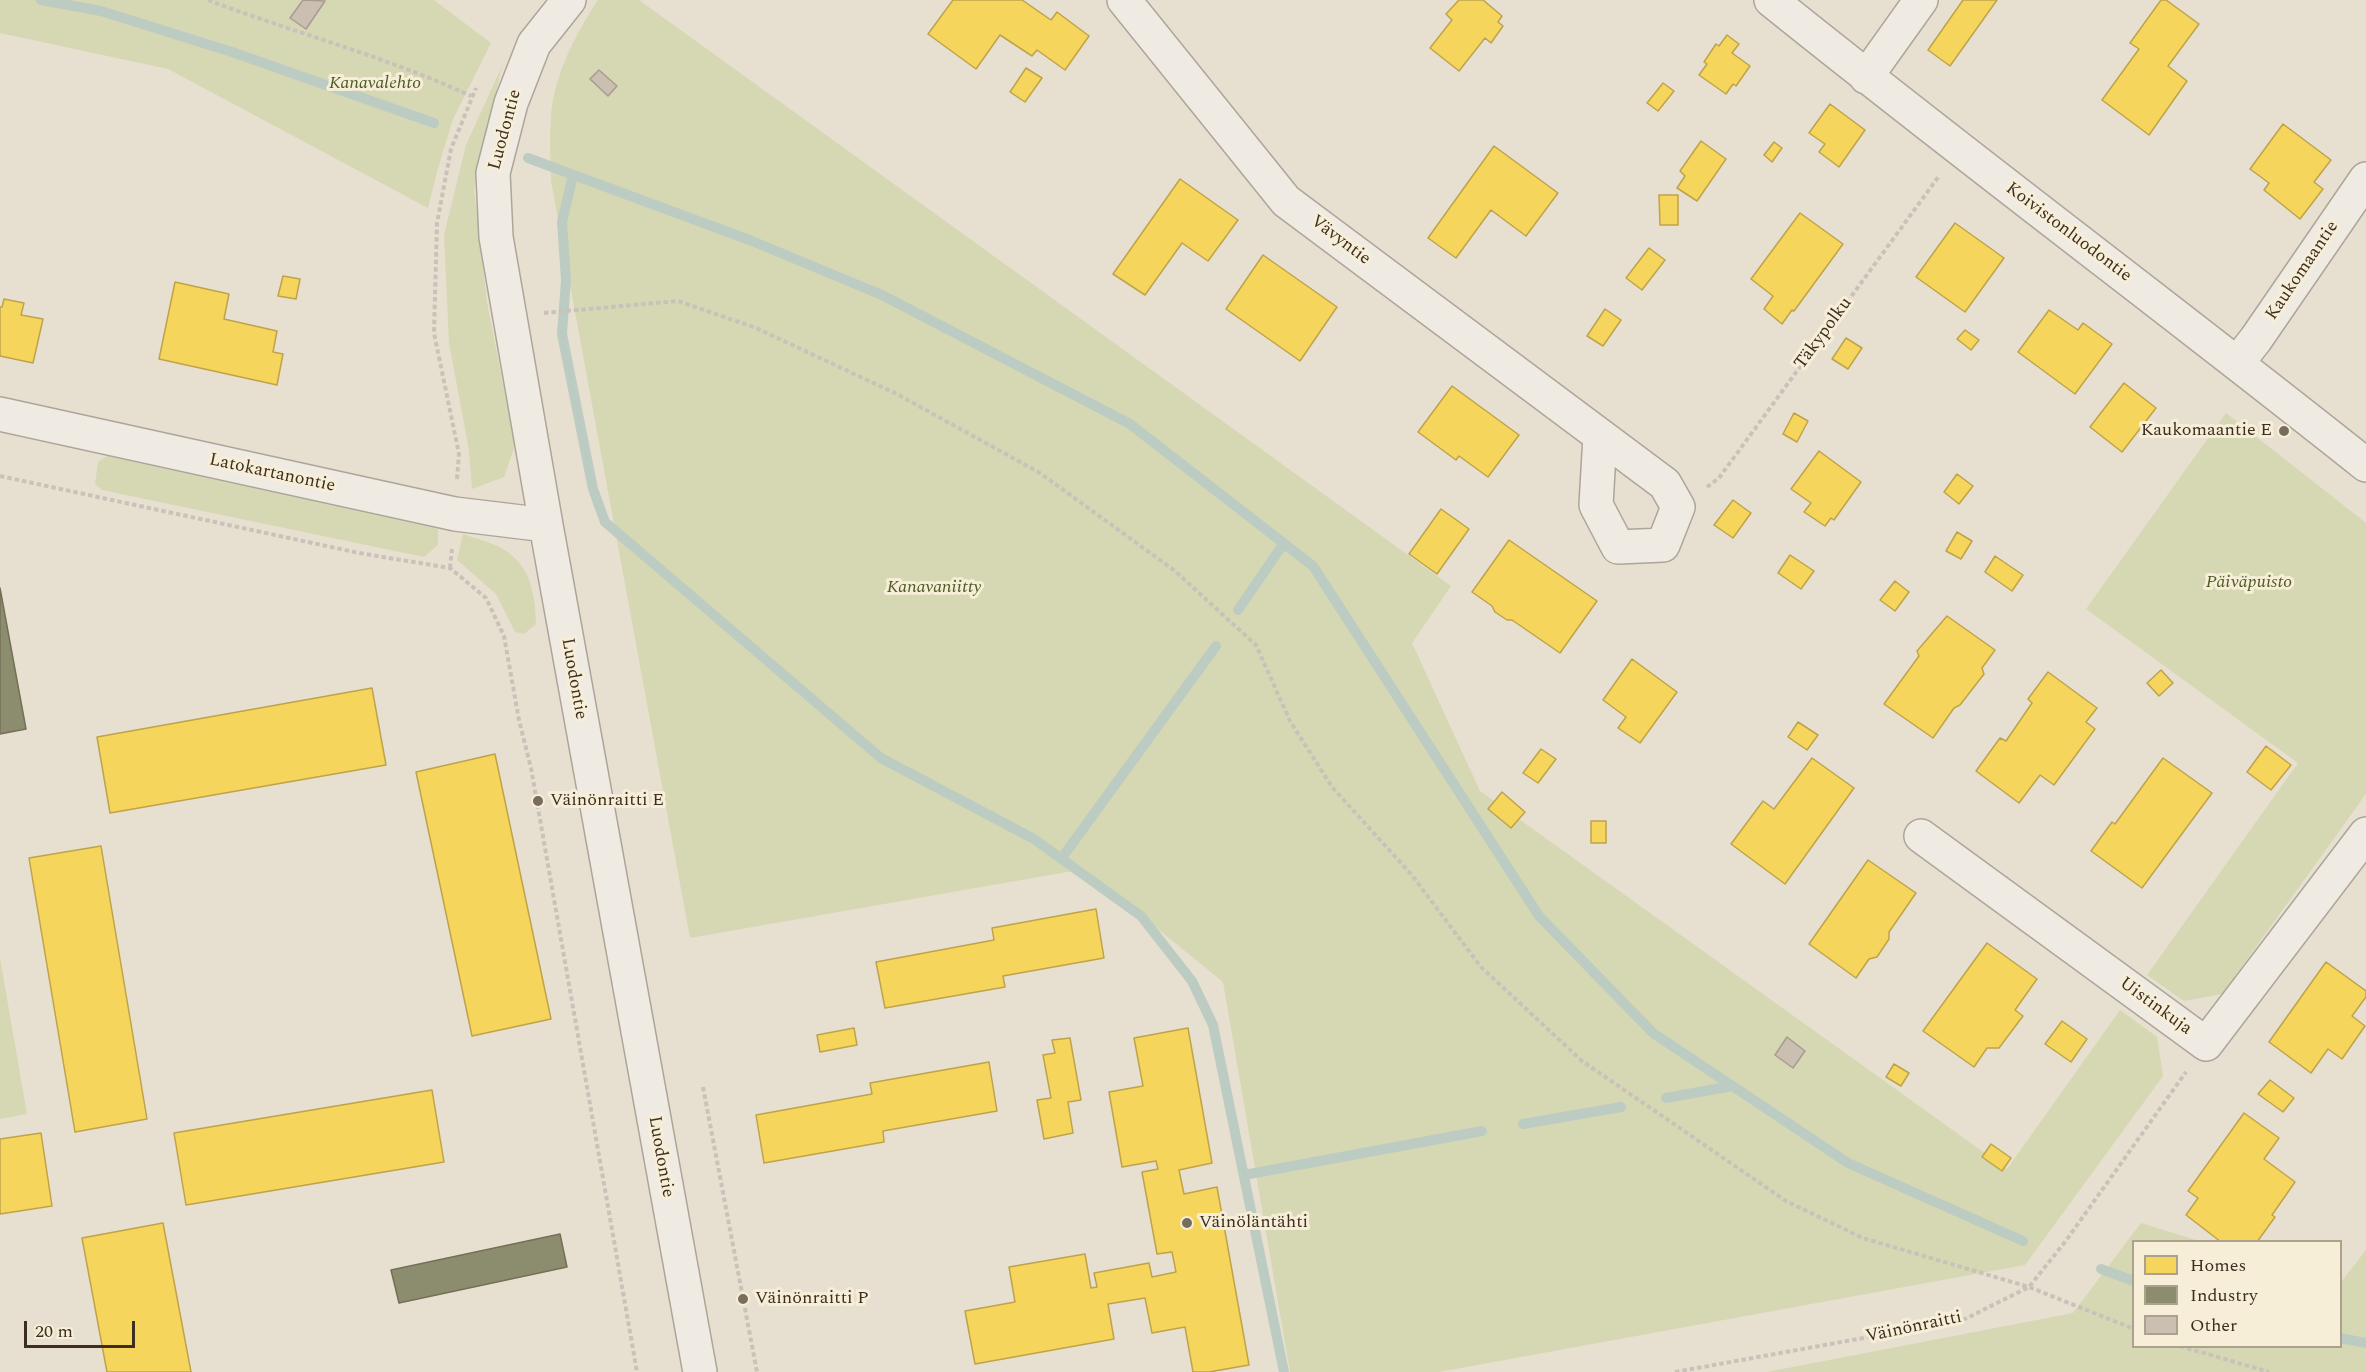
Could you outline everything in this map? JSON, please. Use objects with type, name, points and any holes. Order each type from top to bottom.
[{"type":"street","name":"Luodontie","points":[[569,0],[534,44],[511,103],[493,173],[496,237],[700,1372]]},
{"type":"street","name":"Vävyntie","points":[[1124,0],[1286,201],[1665,484],[1678,507]]},
{"type":"street","name":"Koivistonluodontie","points":[[1771,0],[1958,149],[2238,362],[2366,465]]},
{"type":"street","points":[[1866,77],[1921,0]]},
{"type":"street","name":"Kaukomaantie","points":[[2238,362],[2366,179]]},
{"type":"street","name":"Latokartanontie","points":[[0,414],[455,514],[546,525]]},
{"type":"street","points":[[1600,436],[1596,505],[1618,547],[1664,545],[1678,507]]},
{"type":"street","name":"Uistinkuja","points":[[1921,836],[2206,1044],[2366,834]]},
{"type":"path","points":[[208,0],[426,75],[471,96]]},
{"type":"path","points":[[450,568],[459,454],[434,333],[437,234],[451,149],[477,86]]},
{"type":"path","name":"Täkypolku","points":[[1678,507],[1719,478],[1958,149]]},
{"type":"path","points":[[509,319],[572,309],[678,301],[756,328],[897,394],[1040,473],[1176,571],[1256,645],[1290,722],[1332,787],[1411,874],[1481,967],[1582,1061],[1786,1202],[1863,1238],[2029,1287],[2132,1329]]},
{"type":"path","points":[[0,476],[359,553],[450,568],[486,598],[504,636],[519,720],[534,780],[637,1372]]},
{"type":"path","name":"Väinönraitti","points":[[1675,1372],[1963,1320],[2029,1287],[2065,1242],[2206,1044]]},
{"type":"path","points":[[703,1087],[757,1372]]},
{"type":"path","points":[[2184,1348],[2269,1372]]},
{"type":"green space","name":"Kanavalehto","points":[[0,0],[434,0],[491,43],[453,119],[428,208],[168,69],[0,33]]},
{"type":"green space","name":"Kanavaniitty","points":[[598,0],[639,0],[1451,586],[1412,643],[1480,791],[2007,1169],[2120,1010],[2157,1037],[2163,1076],[2025,1265],[1439,1372],[1290,1372],[1223,982],[1084,869],[690,938],[551,181],[550,124],[557,85],[574,40]]},
{"type":"green space","points":[[502,66],[474,189],[487,302],[515,445],[504,477],[472,489],[469,450],[449,343],[444,235],[466,145]]},
{"type":"green space","name":"Päiväpuisto","points":[[2226,413],[2366,523],[2366,794],[2222,994],[2184,1001],[2147,975],[2298,763],[2086,609]]},
{"type":"green space","points":[[107,456],[438,529],[438,545],[424,557],[102,490],[95,484],[98,462]]},
{"type":"green space","points":[[463,534],[503,549],[520,563],[533,592],[536,624],[524,634],[515,632],[496,594],[457,560]]},
{"type":"green space","points":[[0,958],[27,1114],[0,1119]]},
{"type":"green space","points":[[2141,1223],[2196,1240],[2132,1240],[2132,1348],[2342,1348],[2342,1281],[2366,1250],[2366,1372],[1767,1372],[2073,1313]]},
{"type":"building: Homes","points":[[953,0],[1022,0],[1051,20],[1057,12],[1089,36],[1065,70],[1037,50],[1032,56],[1000,35],[976,69],[928,34]]},
{"type":"building: Homes","points":[[1459,0],[1483,0],[1502,16],[1498,22],[1503,26],[1491,43],[1485,38],[1459,71],[1430,48],[1452,20],[1446,14]]},
{"type":"building: Homes","points":[[1963,0],[1997,0],[1950,66],[1928,50]]},
{"type":"building: Homes","points":[[2161,0],[2166,0],[2199,24],[2168,66],[2187,81],[2149,135],[2102,100],[2139,49],[2130,43]]},
{"type":"building: Homes","points":[[1727,35],[1739,44],[1732,53],[1750,66],[1736,86],[1733,84],[1726,94],[1699,75],[1707,64],[1704,62],[1716,44],[1719,46]]},
{"type":"building: Homes","points":[[1026,68],[1042,78],[1025,102],[1010,92]]},
{"type":"building: Homes","points":[[1663,83],[1674,91],[1658,111],[1647,103]]},
{"type":"building: Homes","points":[[1830,104],[1865,130],[1839,167],[1819,152],[1825,144],[1809,133]]},
{"type":"building: Homes","points":[[2283,124],[2331,160],[2314,182],[2323,189],[2300,219],[2264,190],[2269,183],[2250,169]]},
{"type":"building: Homes","points":[[1701,141],[1726,159],[1697,201],[1677,188],[1685,176],[1680,171]]},
{"type":"building: Homes","points":[[1774,142],[1782,148],[1772,162],[1764,155]]},
{"type":"building: Homes","points":[[1494,146],[1558,193],[1526,236],[1491,210],[1456,258],[1428,238]]},
{"type":"building: Homes","points":[[1180,179],[1238,220],[1208,261],[1182,243],[1145,295],[1113,274]]},
{"type":"building: Homes","points":[[1659,195],[1678,195],[1678,225],[1660,225]]},
{"type":"building: Homes","points":[[1800,213],[1843,244],[1782,324],[1764,309],[1773,296],[1751,279]]},
{"type":"building: Homes","points":[[1955,223],[2004,258],[1965,312],[1916,277]]},
{"type":"building: Homes","points":[[1649,248],[1665,260],[1642,290],[1626,278]]},
{"type":"building: Homes","points":[[1263,255],[1337,307],[1300,361],[1226,309]]},
{"type":"building: Homes","points":[[283,276],[300,279],[296,299],[278,296]]},
{"type":"building: Homes","points":[[175,282],[229,294],[224,319],[277,331],[273,352],[283,354],[277,385],[159,359]]},
{"type":"building: Homes","points":[[4,299],[24,303],[21,315],[43,319],[33,363],[0,356],[0,307]]},
{"type":"building: Homes","points":[[1605,309],[1621,320],[1603,346],[1587,336]]},
{"type":"building: Homes","points":[[2049,310],[2078,330],[2083,323],[2112,344],[2075,394],[2018,352]]},
{"type":"building: Homes","points":[[1965,330],[1979,340],[1971,350],[1957,339]]},
{"type":"building: Homes","points":[[1846,338],[1862,348],[1848,369],[1832,359]]},
{"type":"building: Homes","points":[[2124,383],[2156,408],[2122,452],[2090,427]]},
{"type":"building: Homes","points":[[1452,386],[1519,435],[1488,477],[1459,456],[1456,460],[1418,432]]},
{"type":"building: Homes","points":[[1794,413],[1808,421],[1797,442],[1783,434]]},
{"type":"building: Homes","points":[[1819,451],[1861,482],[1834,520],[1831,518],[1825,526],[1804,512],[1811,503],[1791,489]]},
{"type":"building: Homes","points":[[1957,474],[1973,486],[1959,504],[1944,492]]},
{"type":"building: Homes","points":[[1733,500],[1751,513],[1733,538],[1714,525]]},
{"type":"building: Homes","points":[[1441,509],[1469,529],[1437,574],[1409,554]]},
{"type":"building: Homes","points":[[1957,532],[1972,541],[1961,559],[1946,551]]},
{"type":"building: Homes","points":[[1509,540],[1597,601],[1560,653],[1512,620],[1507,620],[1495,612],[1492,606],[1472,592]]},
{"type":"building: Homes","points":[[1790,555],[1814,571],[1801,589],[1778,573]]},
{"type":"building: Homes","points":[[1995,556],[2023,575],[2012,591],[1985,572]]},
{"type":"building: Homes","points":[[1895,581],[1909,592],[1895,611],[1880,600]]},
{"type":"building: Homes","points":[[1947,616],[1995,650],[1982,668],[1984,674],[1960,705],[1954,708],[1933,738],[1884,704],[1919,656],[1917,651]]},
{"type":"building: Homes","points":[[1632,659],[1677,692],[1640,743],[1618,728],[1626,717],[1603,700]]},
{"type":"building: Homes","points":[[2161,670],[2173,683],[2159,696],[2147,683]]},
{"type":"building: Homes","points":[[2048,672],[2097,708],[2086,722],[2095,729],[2054,785],[2040,775],[2019,803],[1976,771],[2000,738],[2006,741],[2032,703],[2028,699]]},
{"type":"building: Homes","points":[[372,688],[386,765],[110,813],[97,737]]},
{"type":"building: Homes","points":[[1798,722],[1818,735],[1807,750],[1788,737]]},
{"type":"building: Homes","points":[[2266,746],[2291,765],[2271,790],[2247,772]]},
{"type":"building: Homes","points":[[1541,749],[1556,759],[1538,783],[1523,773]]},
{"type":"building: Homes","points":[[495,754],[551,1019],[472,1036],[416,772]]},
{"type":"building: Homes","points":[[1812,758],[1854,788],[1785,884],[1731,844],[1763,801],[1774,809]]},
{"type":"building: Homes","points":[[2163,758],[2212,793],[2142,888],[2091,851],[2112,822],[2115,824]]},
{"type":"building: Homes","points":[[1502,792],[1525,812],[1511,828],[1488,809]]},
{"type":"building: Homes","points":[[1591,821],[1606,821],[1606,843],[1591,843]]},
{"type":"building: Homes","points":[[101,846],[147,1119],[75,1132],[29,858]]},
{"type":"building: Homes","points":[[1868,860],[1916,893],[1889,932],[1889,939],[1877,957],[1869,959],[1856,978],[1809,944]]},
{"type":"building: Homes","points":[[1096,909],[1104,958],[1003,976],[1005,987],[885,1008],[876,962],[994,940],[992,928]]},
{"type":"building: Homes","points":[[1987,943],[2037,979],[2015,1010],[2023,1016],[1999,1048],[1987,1048],[1974,1067],[1923,1031]]},
{"type":"building: Homes","points":[[2326,962],[2366,991],[2366,997],[2352,1016],[2365,1026],[2342,1059],[2328,1049],[2311,1073],[2269,1042]]},
{"type":"building: Homes","points":[[2062,1021],[2087,1039],[2071,1062],[2045,1044]]},
{"type":"building: Homes","points":[[854,1028],[857,1045],[820,1052],[817,1035]]},
{"type":"building: Homes","name":"Väinöläntähti","points":[[1188,1028],[1212,1163],[1179,1170],[1184,1194],[1217,1187],[1249,1365],[1209,1372],[1193,1372],[1185,1327],[1152,1333],[1145,1298],[1108,1304],[1114,1339],[975,1364],[965,1311],[1015,1302],[1009,1267],[1085,1254],[1091,1288],[1097,1287],[1094,1273],[1149,1263],[1152,1277],[1176,1272],[1172,1252],[1157,1254],[1142,1172],[1158,1169],[1156,1161],[1122,1167],[1109,1092],[1143,1086],[1134,1038]]},
{"type":"building: Homes","points":[[1070,1038],[1081,1100],[1068,1102],[1073,1133],[1044,1139],[1037,1100],[1051,1098],[1043,1055],[1055,1053],[1052,1040]]},
{"type":"building: Homes","points":[[989,1062],[997,1111],[883,1131],[884,1142],[764,1163],[756,1115],[872,1094],[870,1083]]},
{"type":"building: Homes","points":[[1894,1064],[1909,1073],[1901,1086],[1886,1077]]},
{"type":"building: Homes","points":[[2270,1080],[2294,1098],[2283,1112],[2258,1094]]},
{"type":"building: Homes","points":[[432,1090],[444,1162],[186,1205],[174,1133]]},
{"type":"building: Homes","points":[[2244,1113],[2279,1138],[2264,1159],[2295,1182],[2272,1215],[2275,1217],[2258,1240],[2218,1240],[2186,1215],[2198,1198],[2188,1191]]},
{"type":"building: Homes","points":[[41,1133],[52,1206],[0,1214],[0,1139]]},
{"type":"building: Homes","points":[[1991,1144],[2011,1158],[2002,1171],[1982,1157]]},
{"type":"building: Homes","points":[[163,1223],[191,1372],[107,1372],[82,1238]]},
{"type":"building: Industry","points":[[0,588],[26,729],[0,734]]},
{"type":"building: Industry","points":[[560,1234],[567,1267],[399,1303],[391,1270]]},
{"type":"building: Other","points":[[303,0],[325,1],[306,29],[290,18]]},
{"type":"building: Other","points":[[599,70],[617,86],[608,96],[590,79]]},
{"type":"building: Other","points":[[1787,1037],[1805,1051],[1793,1068],[1775,1055]]},
{"type":"waterway","points":[[41,0],[101,11],[232,52],[434,123]]},
{"type":"waterway","points":[[528,158],[752,241],[882,295],[1130,424],[1313,566],[1539,916],[1653,1033],[1848,1163],[2023,1241]]},
{"type":"waterway","points":[[573,175],[562,222],[566,280],[562,334],[593,489],[605,522],[881,758],[1034,839],[1141,916],[1192,981],[1213,1025],[1284,1372]]},
{"type":"waterway","points":[[1238,610],[1284,543]]},
{"type":"waterway","points":[[1061,859],[1216,646]]},
{"type":"waterway","points":[[1666,1098],[1732,1086]]},
{"type":"waterway","points":[[1523,1124],[1621,1107]]},
{"type":"waterway","points":[[1244,1175],[1482,1131]]},
{"type":"waterway","points":[[2101,1269],[2132,1280]]},
{"type":"waterway","points":[[2342,1338],[2366,1343]]},
{"type":"place","name":"Kaukomaantie E","points":[[2284,431]]},
{"type":"place","name":"Väinönraitti E","points":[[538,801]]},
{"type":"place","name":"Väinöläntähti","points":[[1187,1223]]},
{"type":"place","name":"Väinönraitti P","points":[[743,1299]]}]
